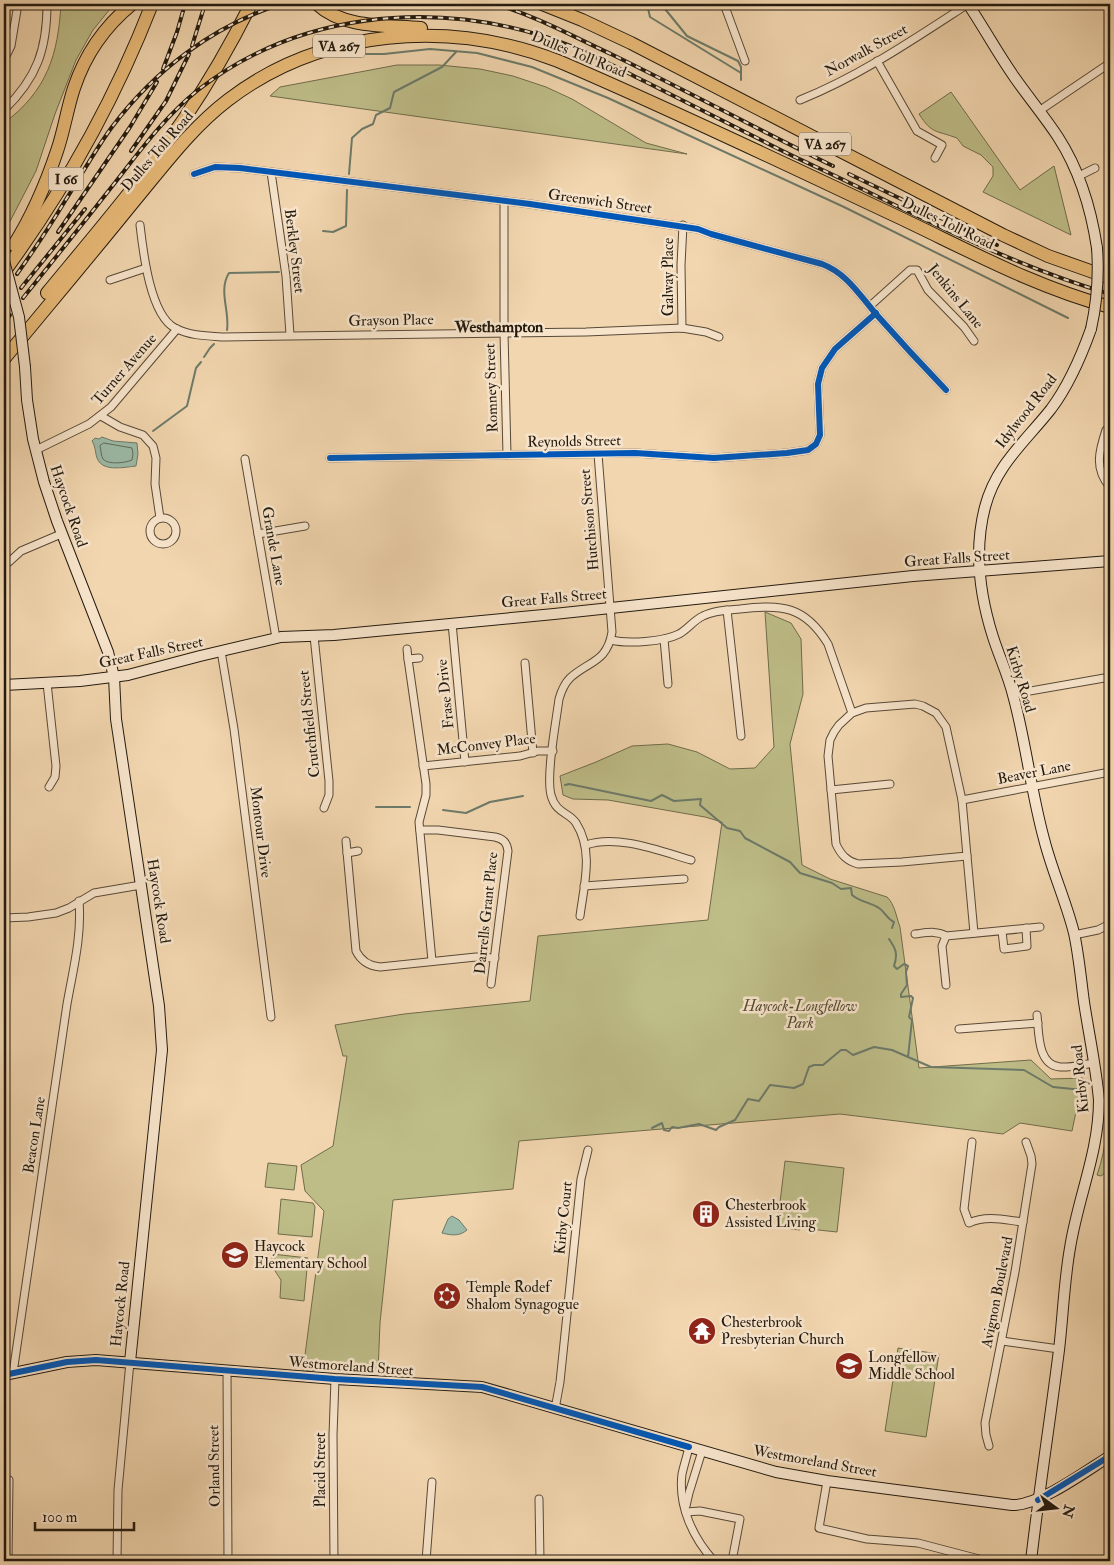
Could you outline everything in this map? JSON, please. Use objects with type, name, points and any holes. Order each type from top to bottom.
[{"type":"highway","points":[[4,260],[23,230],[44,186],[57,152],[80,74],[94,46],[115,19],[132,4]]},
{"type":"highway","name":"I 66","points":[[4,272],[51,204],[88,142],[129,58],[152,4]]},
{"type":"highway","points":[[4,347],[166,145],[220,62],[251,4]]},
{"type":"highway","points":[[316,4],[334,15],[353,22],[456,31],[500,42]]},
{"type":"highway","name":"Dulles Toll Road","points":[[542,4],[631,43],[1003,235],[1067,263],[1110,278]]},
{"type":"highway","name":"Dulles Toll Road","points":[[4,359],[190,134],[208,116],[237,93],[300,59],[359,42],[396,36],[436,35],[500,42],[535,52],[576,68],[861,199],[1030,280],[1110,307]]},
{"type":"main road","name":"Idylwood Road","points":[[968,4],[1014,77],[1058,137],[1078,176],[1089,206],[1097,248],[1098,279],[1091,329],[1081,357],[1069,381],[1052,408],[1008,458],[994,484],[981,524],[980,572]]},
{"type":"main road","name":"Haycock Road","points":[[4,260],[17,309],[30,424],[44,482],[62,534],[101,633],[114,677],[116,719],[159,1006],[162,1050],[130,1362]]},
{"type":"main road","name":"Great Falls Street","points":[[4,685],[80,681],[114,677],[276,638],[610,608],[785,589],[1110,562]]},
{"type":"main road","name":"Kirby Road","points":[[980,572],[992,634],[1013,694],[1044,841],[1074,935],[1095,1063],[1099,1100],[1098,1135],[1070,1247],[1059,1349],[1031,1561]]},
{"type":"main road","name":"Westmoreland Street","points":[[8,1374],[81,1360],[130,1362],[336,1379],[482,1387],[764,1470],[827,1481],[1008,1505],[1021,1505],[1038,1500],[1110,1456]]},
{"type":"street","points":[[4,60],[11,46],[18,4]]},
{"type":"street","points":[[4,110],[26,85],[39,60],[45,37],[47,4]]},
{"type":"street","points":[[724,4],[745,61]]},
{"type":"street","name":"Norwalk Street","points":[[800,100],[837,84],[912,41],[968,4]]},
{"type":"street","points":[[877,61],[917,131],[942,145],[935,158]]},
{"type":"street","points":[[1039,112],[1110,63]]},
{"type":"street","name":"Greenwich Street","points":[[194,174],[215,167],[240,168],[683,225],[827,266],[844,277],[946,390]]},
{"type":"street","points":[[1078,176],[1095,168]]},
{"type":"street","name":"Berkley Street","points":[[271,172],[286,276],[290,335]]},
{"type":"street","name":"Romney Street","points":[[504,201],[504,333],[507,455]]},
{"type":"street","points":[[140,225],[146,268],[160,312],[168,323],[177,329]]},
{"type":"street","name":"Galway Place","points":[[682,328],[681,265],[683,225]]},
{"type":"street","points":[[110,280],[146,268]]},
{"type":"street","name":"Jenkins Lane","points":[[870,306],[910,270],[917,270],[928,290],[974,340]]},
{"type":"street","name":"Reynolds Street","points":[[330,458],[659,453],[729,458],[808,450],[816,444],[820,435],[818,384],[822,368],[835,350],[876,313]]},
{"type":"street","name":"Grayson Place","points":[[177,329],[201,335],[219,336],[504,333],[682,328],[706,332],[719,337]]},
{"type":"street","name":"Turner Avenue","points":[[36,450],[72,433],[111,408],[177,329]]},
{"type":"street","points":[[101,416],[120,427],[143,435],[152,446],[156,458],[155,484],[160,518]]},
{"type":"street","points":[[1106,430],[1099,449],[1098,460],[1102,476],[1110,487]]},
{"type":"street","name":"Hutchison Street","points":[[598,454],[612,632],[611,640]]},
{"type":"street","name":"Grande Lane","points":[[246,458],[276,638]]},
{"type":"street","points":[[258,534],[306,526]]},
{"type":"street","points":[[9,562],[21,551],[62,534]]},
{"type":"street","points":[[580,916],[587,858],[586,845],[575,820],[562,812],[552,797],[550,780],[553,751],[561,692],[570,679],[602,656],[611,640],[626,642],[664,639],[680,633],[702,616],[727,610],[770,606],[789,610],[806,617],[816,626],[828,644],[852,713]]},
{"type":"street","points":[[727,610],[740,736]]},
{"type":"street","name":"Frase Drive","points":[[452,623],[465,762]]},
{"type":"street","name":"Crutchfield Street","points":[[314,636],[329,781],[329,795],[324,808]]},
{"type":"street","points":[[664,639],[668,684]]},
{"type":"street","points":[[407,649],[426,790],[420,816],[420,830],[432,962]]},
{"type":"street","name":"Montour Drive","points":[[221,651],[234,729],[271,1018]]},
{"type":"street","points":[[408,659],[419,658]]},
{"type":"street","points":[[525,663],[533,753]]},
{"type":"street","points":[[1013,694],[1110,677]]},
{"type":"street","points":[[47,683],[56,766],[54,777],[49,787]]},
{"type":"street","points":[[967,856],[858,864],[848,860],[836,844],[828,756],[830,740],[839,724],[852,713],[866,708],[915,704],[923,706],[941,718],[948,733],[962,800],[974,933]]},
{"type":"street","name":"McConvey Place","points":[[423,766],[553,751]]},
{"type":"street","name":"Beaver Lane","points":[[962,800],[1110,772]]},
{"type":"street","points":[[831,790],[890,784]]},
{"type":"street","name":"Darrells Grant Place","points":[[420,830],[438,830],[495,837],[506,843],[508,851],[492,984]]},
{"type":"street","points":[[346,841],[356,951],[358,956],[368,964],[376,967],[476,957],[495,958]]},
{"type":"street","points":[[586,845],[600,841],[635,844],[690,860]]},
{"type":"street","points":[[347,853],[358,851]]},
{"type":"street","points":[[584,886],[684,879]]},
{"type":"street","points":[[4,918],[56,913],[69,908],[94,892],[141,885]]},
{"type":"street","name":"Beacon Lane","points":[[8,1374],[81,923],[79,902]]},
{"type":"street","points":[[1074,935],[1098,930],[1110,924]]},
{"type":"street","points":[[914,934],[935,932],[946,936],[1040,927]]},
{"type":"street","points":[[1002,930],[1004,949],[1027,946],[1026,928]]},
{"type":"street","points":[[946,936],[942,946],[946,985]]},
{"type":"street","points":[[1037,1015],[1041,1050],[1047,1062],[1062,1068],[1095,1063]]},
{"type":"street","points":[[959,1029],[1038,1023]]},
{"type":"street","points":[[972,1142],[964,1209],[969,1223],[983,1218],[1023,1222]]},
{"type":"street","name":"Avignon Boulevard","points":[[989,1446],[985,1423],[1002,1340],[1032,1164],[1026,1142]]},
{"type":"street","name":"Kirby Court","points":[[555,1409],[560,1382],[581,1179],[588,1150]]},
{"type":"street","points":[[1002,1340],[1059,1349]]},
{"type":"street","name":"Haycock Road","points":[[118,1561],[118,1490],[130,1362]]},
{"type":"street","name":"Orland Street","points":[[227,1370],[228,1561]]},
{"type":"street","name":"Placid Street","points":[[334,1561],[333,1435],[336,1379]]},
{"type":"street","points":[[689,1447],[682,1482],[683,1499],[696,1536],[714,1561]]},
{"type":"street","points":[[686,1512],[689,1493],[702,1451]]},
{"type":"street","points":[[8,1561],[9,1480]]},
{"type":"street","points":[[827,1481],[819,1528],[861,1538],[924,1544],[979,1559],[978,1561]]},
{"type":"street","points":[[426,1561],[432,1482]]},
{"type":"street","points":[[539,1499],[540,1561]]},
{"type":"street","points":[[686,1512],[700,1511],[740,1520],[732,1561]]},
{"type":"green space","points":[[61,4],[114,4],[93,30],[76,60],[36,171],[4,233],[4,123],[31,98],[48,71],[57,40]]},
{"type":"green space","points":[[397,65],[439,65],[480,69],[513,76],[546,87],[572,99],[646,143],[687,154],[270,96],[280,87]]},
{"type":"green space","points":[[951,92],[1020,190],[1054,166],[1071,235],[983,192],[993,176],[993,167],[981,155],[963,146],[957,138],[931,128],[919,114]]},
{"type":"green space","name":"Haycock-Longfellow Park","points":[[765,612],[791,623],[801,639],[803,694],[790,744],[802,865],[830,879],[887,897],[892,904],[900,927],[919,1068],[1031,1060],[1051,1079],[1083,1078],[1072,1131],[1020,1123],[1003,1134],[840,1114],[519,1141],[513,1189],[393,1200],[380,1323],[378,1372],[303,1370],[324,1211],[305,1191],[301,1165],[333,1146],[347,1056],[343,1056],[335,1025],[404,1014],[530,1001],[538,936],[708,920],[722,822],[705,817],[608,800],[573,799],[563,795],[560,776],[632,746],[668,744],[697,752],[730,769],[755,768],[774,747]]},
{"type":"green space","points":[[1108,1089],[1110,1089],[1110,1169],[1101,1176],[1097,1175],[1105,1143]]},
{"type":"green space","points":[[785,1161],[844,1168],[837,1232],[777,1227]]},
{"type":"green space","points":[[268,1163],[297,1166],[294,1190],[265,1187]]},
{"type":"green space","points":[[281,1199],[313,1203],[315,1207],[312,1237],[278,1234]]},
{"type":"green space","points":[[272,1254],[308,1258],[304,1301],[280,1298],[281,1280],[272,1265]]},
{"type":"green space","points":[[898,1348],[939,1354],[926,1437],[885,1431]]},
{"type":"water","points":[[102,437],[113,441],[137,443],[136,466],[115,468],[101,464],[97,458],[92,441],[95,438],[99,439]]},
{"type":"water","points":[[452,1216],[459,1220],[467,1230],[458,1235],[442,1233],[448,1219]]},
{"type":"waterway","points":[[647,4],[650,17],[741,73],[741,80]]},
{"type":"waterway","points":[[661,4],[687,36],[738,61],[741,73]]},
{"type":"waterway","points":[[366,54],[430,49],[477,53],[532,67],[608,98],[844,207],[1068,318]]},
{"type":"waterway","points":[[349,174],[352,138],[362,129],[373,124],[376,115],[390,108],[394,92],[442,67],[456,52]]},
{"type":"waterway","points":[[323,231],[333,232],[346,226],[347,190]]},
{"type":"waterway","points":[[227,330],[224,287],[229,273],[279,272]]},
{"type":"waterway","points":[[204,357],[214,344]]},
{"type":"waterway","points":[[153,431],[187,406],[196,368],[201,362]]},
{"type":"waterway","points":[[565,785],[569,784],[651,801],[662,795],[674,801],[701,799],[700,805],[727,828],[740,831],[745,838],[790,862],[800,873],[832,883],[841,889],[851,888],[852,895],[883,911],[894,922],[892,928]]},
{"type":"waterway","points":[[443,810],[466,813],[490,802],[523,796]]},
{"type":"waterway","points":[[376,807],[410,807]]},
{"type":"waterway","points":[[889,939],[896,952],[894,966],[897,969],[904,964],[908,966],[906,972],[907,985],[901,994],[901,997],[911,996],[913,998],[909,1017],[912,1020],[908,1057]]},
{"type":"waterway","points":[[652,1128],[662,1123],[664,1130],[669,1131],[672,1127],[678,1128],[699,1124],[716,1130],[735,1120],[748,1099],[759,1101],[770,1085],[794,1088],[803,1084],[809,1067],[823,1065],[841,1050],[846,1050],[853,1055],[874,1047],[892,1050],[931,1067],[1024,1070],[1053,1087],[1083,1090]]},
{"type":"railway","points":[[163,69],[185,4]]},
{"type":"railway","points":[[192,46],[205,4]]},
{"type":"railway","points":[[17,274],[48,229],[112,127],[147,87],[187,52],[209,38],[232,24],[281,4]]},
{"type":"railway","points":[[495,4],[540,21],[613,55],[833,166]]},
{"type":"railway","points":[[23,298],[151,137],[173,112],[198,90],[237,64],[278,44],[321,30],[365,21],[411,17],[456,19],[502,25],[571,46],[948,231],[1044,272],[1110,294]]},
{"type":"railway","points":[[131,151],[166,101],[189,54]]},
{"type":"railway","points":[[58,232],[130,127],[157,82]]},
{"type":"railway","points":[[849,174],[997,245]]},
{"type":"railway","points":[[21,288],[85,209]]},
{"type":"railway","points":[[4,309],[7,305]]},
{"type":"railway","points":[[4,323],[10,315]]},
{"type":"cycle path","points":[[194,174],[215,167],[240,168],[530,204],[698,229],[822,264],[831,268],[852,285],[884,323],[946,390]]},
{"type":"cycle path","points":[[330,458],[635,453],[714,458],[808,450],[816,444],[820,435],[818,384],[822,368],[835,349],[876,313]]},
{"type":"cycle path","points":[[4,1375],[67,1362],[96,1360],[335,1379],[482,1387],[689,1447]]},
{"type":"cycle path","points":[[1038,1500],[1110,1456]]},
{"type":"place","name":"Chesterbrook Assisted Living","points":[[706,1214]]},
{"type":"place","name":"Haycock Elementary School","points":[[235,1255]]},
{"type":"place","name":"Temple Rodef Shalom Synagogue","points":[[447,1296]]},
{"type":"place","name":"Chesterbrook Presbyterian Church","points":[[702,1331]]},
{"type":"place","name":"Longfellow Middle School","points":[[849,1366]]},
{"type":"district","name":"Westhampton","points":[[499,326]]}]
